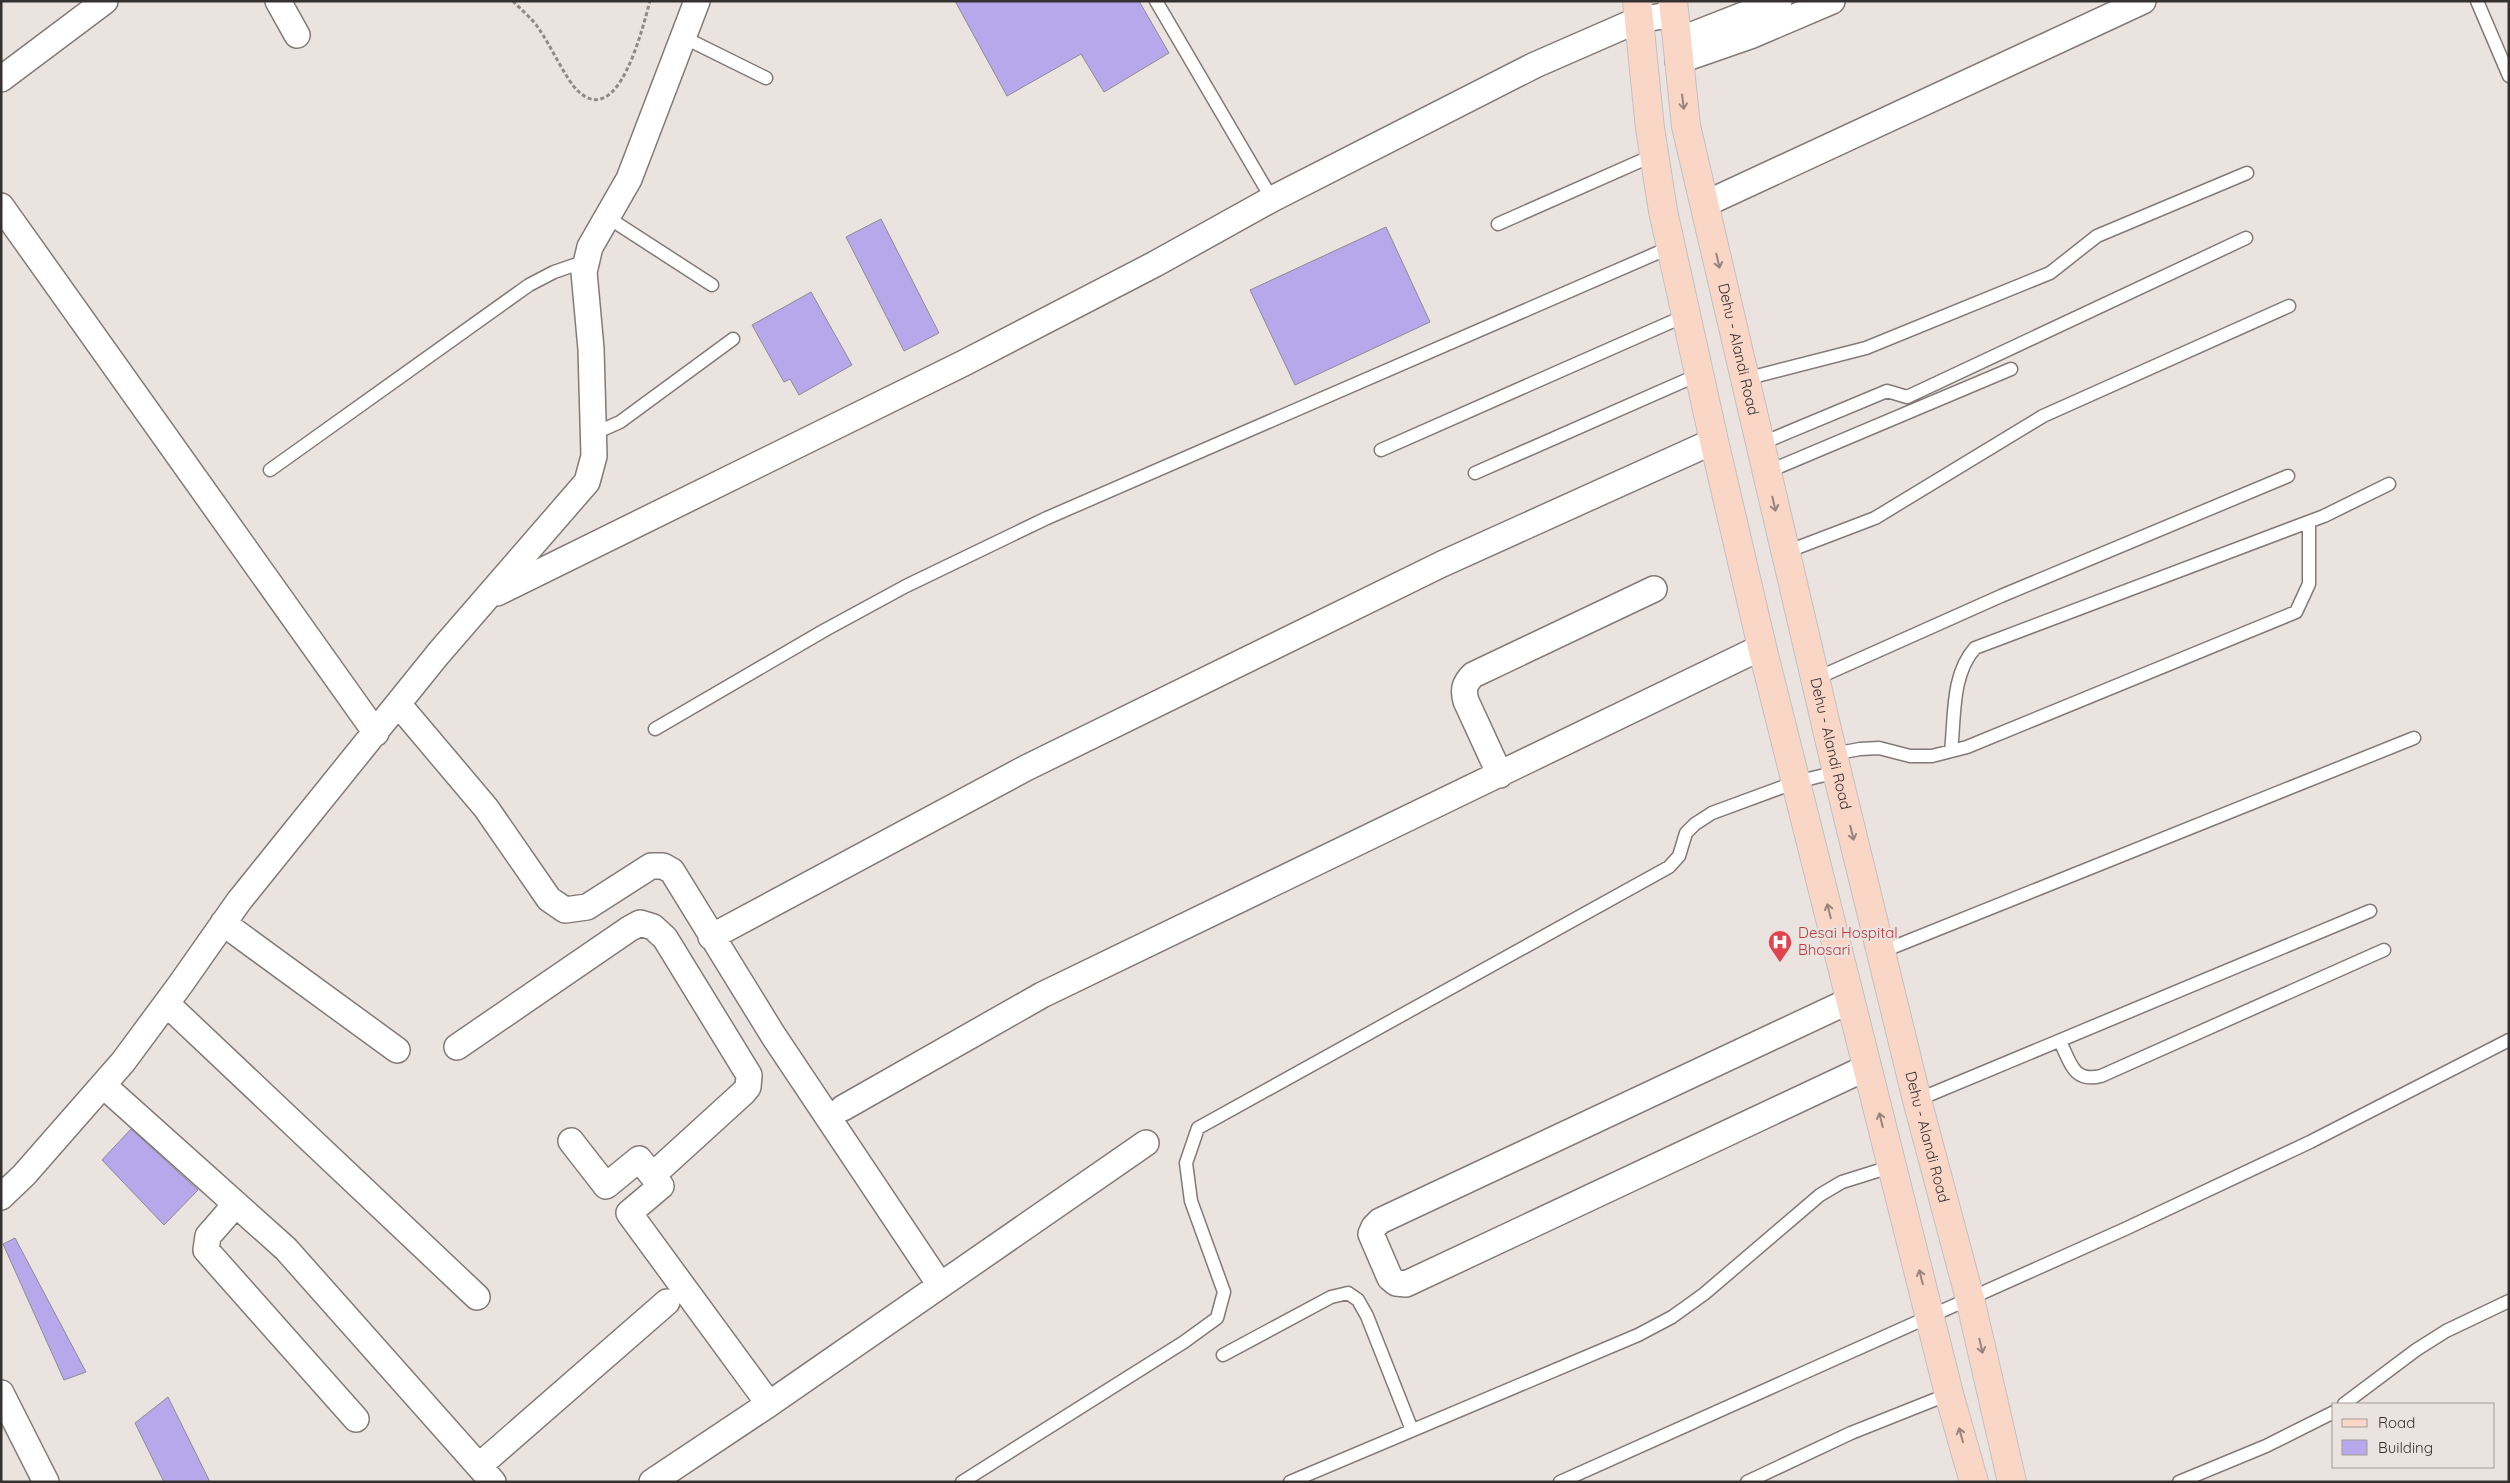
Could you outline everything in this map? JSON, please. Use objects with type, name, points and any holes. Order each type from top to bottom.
[{"type":"main road","name":"Dehu - Alandi Road","points":[[1674,8],[1686,126],[1835,763],[1917,1100],[1970,1299],[2012,1482]]},
{"type":"main road","points":[[1638,11],[1654,154],[1671,247],[1714,441],[1762,647],[1949,1394],[1974,1482]]},
{"type":"street","points":[[1,79],[105,1]]},
{"type":"street","points":[[278,1],[297,35]]},
{"type":"street","points":[[1,1197],[103,1085],[167,1004],[239,901],[486,598],[586,482],[594,456],[594,434],[591,350],[584,272],[586,261],[590,247],[629,179],[697,1]]},
{"type":"street","points":[[1678,51],[1778,1]]},
{"type":"street","points":[[1678,51],[1750,36],[1832,1]]},
{"type":"street","points":[[1705,204],[2143,1]]},
{"type":"street","points":[[486,598],[964,363],[1155,264],[1272,199],[1638,11],[1674,8]]},
{"type":"street","points":[[1,206],[376,733]]},
{"type":"street","points":[[711,937],[1026,768],[1442,564],[1714,441]]},
{"type":"street","points":[[1500,775],[1466,701],[1464,692],[1466,682],[1473,675],[1654,589]]},
{"type":"street","points":[[843,1108],[1042,995],[1762,647]]},
{"type":"street","points":[[399,705],[486,808],[549,899],[565,910],[587,907],[650,866],[663,866],[672,871],[711,937],[734,968],[773,1035],[940,1285]]},
{"type":"street","points":[[457,1047],[640,922],[652,927],[665,938],[749,1075],[748,1087],[653,1175]]},
{"type":"street","points":[[223,923],[397,1050]]},
{"type":"street","points":[[1851,1000],[1380,1222],[1374,1227],[1371,1234],[1390,1278],[1396,1283],[1406,1284],[1868,1066]]},
{"type":"street","points":[[167,1004],[477,1297]]},
{"type":"street","points":[[103,1085],[286,1249],[486,1474],[667,1302]]},
{"type":"street","points":[[570,1141],[606,1186],[639,1159],[662,1186],[629,1213],[769,1404]]},
{"type":"street","points":[[652,1482],[769,1404],[1146,1143]]},
{"type":"street","points":[[236,1204],[208,1236],[206,1250],[356,1419]]},
{"type":"street","points":[[1,1393],[46,1482]]},
{"type":"lane","points":[[1156,1],[1272,199]]},
{"type":"lane","points":[[2477,1],[2509,76]]},
{"type":"lane","points":[[683,37],[766,78]]},
{"type":"lane","points":[[1498,224],[1654,154]]},
{"type":"lane","points":[[1745,379],[1866,348],[2050,273],[2097,236],[2247,173]]},
{"type":"lane","points":[[607,217],[712,285]]},
{"type":"lane","points":[[1760,444],[1886,391],[1907,397],[2246,238]]},
{"type":"lane","points":[[655,729],[824,630],[906,586],[1047,518],[1671,247]]},
{"type":"lane","points":[[270,470],[530,285],[554,272],[586,261]]},
{"type":"lane","points":[[1786,552],[1859,526],[1875,518],[2043,416],[2289,306]]},
{"type":"lane","points":[[1381,450],[1687,315]]},
{"type":"lane","points":[[594,434],[620,422],[733,339]]},
{"type":"lane","points":[[1767,472],[2011,369]]},
{"type":"lane","points":[[1476,474],[1700,374]]},
{"type":"lane","points":[[1815,679],[2001,596],[2288,476]]},
{"type":"lane","points":[[1951,751],[1959,674],[1965,660],[1975,648],[2309,522],[2389,484]]},
{"type":"lane","points":[[962,1482],[1184,1342],[1217,1318],[1224,1292],[1192,1201],[1186,1163],[1198,1128],[1669,867],[1679,856],[1686,833],[1695,824],[1712,813],[1796,782],[1835,763],[1860,748],[1879,748],[1910,756],[1932,756],[1967,748],[2296,612],[2309,584],[2309,522]]},
{"type":"lane","points":[[1881,952],[2414,738]]},
{"type":"lane","points":[[1917,1100],[2370,911]]},
{"type":"lane","points":[[2060,1041],[2073,1068],[2080,1076],[2090,1079],[2101,1076],[2384,950]]},
{"type":"lane","points":[[1560,1482],[1970,1299],[2310,1142],[2509,1040]]},
{"type":"lane","points":[[1290,1482],[1638,1335],[1672,1317],[1704,1294],[1820,1195],[1842,1182],[1893,1166]]},
{"type":"lane","points":[[1223,1355],[1331,1297],[1348,1293],[1358,1300],[1368,1316],[1412,1430]]},
{"type":"lane","points":[[2345,1403],[2446,1331],[2509,1301]]},
{"type":"lane","points":[[1747,1482],[1851,1433],[1949,1394]]},
{"type":"lane","points":[[2179,1482],[2274,1442],[2332,1413]]},
{"type":"path","points":[[513,1],[538,27],[578,91],[594,99],[606,97],[615,92],[632,58],[650,1]]},
{"type":"building","points":[[955,1],[1139,1],[1169,53],[1104,92],[1081,54],[1007,96]]},
{"type":"building","points":[[881,219],[939,333],[904,351],[846,237]]},
{"type":"building","points":[[1386,227],[1430,322],[1295,385],[1250,290]]},
{"type":"building","points":[[811,292],[852,365],[799,395],[790,379],[784,382],[752,325]]},
{"type":"building","points":[[131,1129],[198,1190],[164,1225],[102,1160]]},
{"type":"building","points":[[15,1238],[86,1372],[64,1380],[3,1244]]},
{"type":"building","points":[[168,1397],[210,1482],[164,1482],[135,1423]]},
{"type":"place","name":"Desai Hospital Bhosari","points":[[1780,963]]}]
